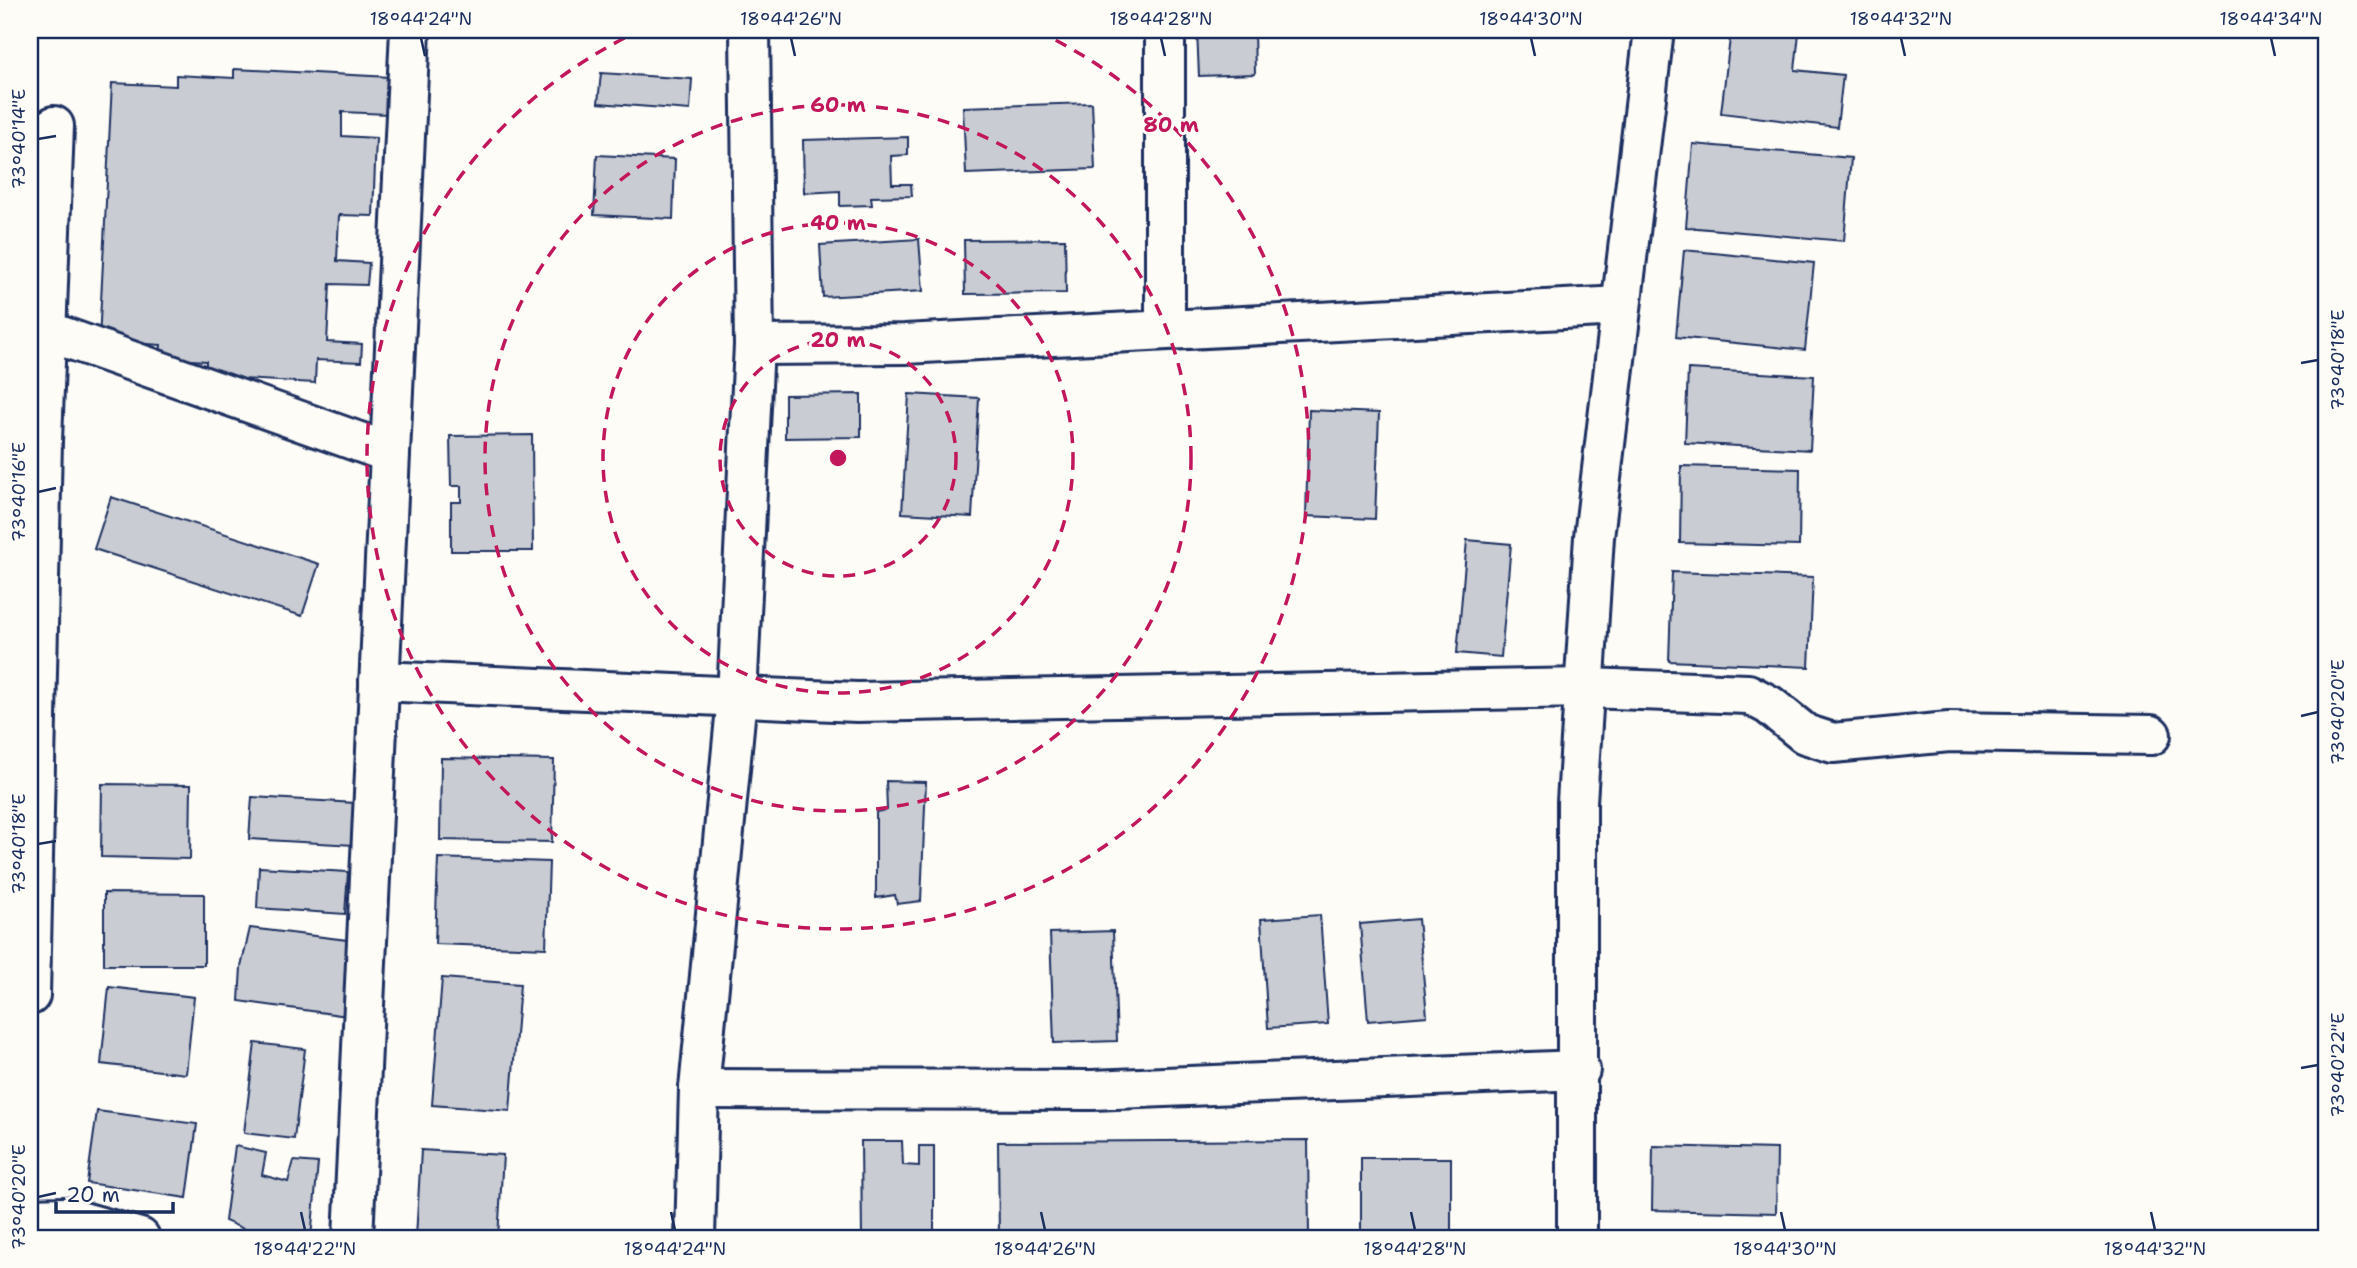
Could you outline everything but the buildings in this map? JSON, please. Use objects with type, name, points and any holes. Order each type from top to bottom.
[{"type":"street","points":[[353,1238],[410,30]]},
{"type":"street","points":[[695,1238],[699,1089],[737,697],[754,345],[750,30]]},
{"type":"street","points":[[1164,30],[1165,330]]},
{"type":"street","points":[[1577,1238],[1580,1070],[1577,802],[1587,688],[1594,537],[1621,306],[1644,36]]},
{"type":"street","points":[[30,995],[54,126]]},
{"type":"street","points":[[754,345],[905,344],[1621,306]]},
{"type":"street","points":[[47,331],[390,453]]},
{"type":"street","points":[[379,681],[857,702],[1587,688],[1748,694],[1769,705],[1805,734],[1833,743],[1949,732],[2151,735]]},
{"type":"street","points":[[699,1089],[1092,1090],[1580,1070]]},
{"type":"street","points":[[30,1218],[65,1217],[140,1238]]}]
